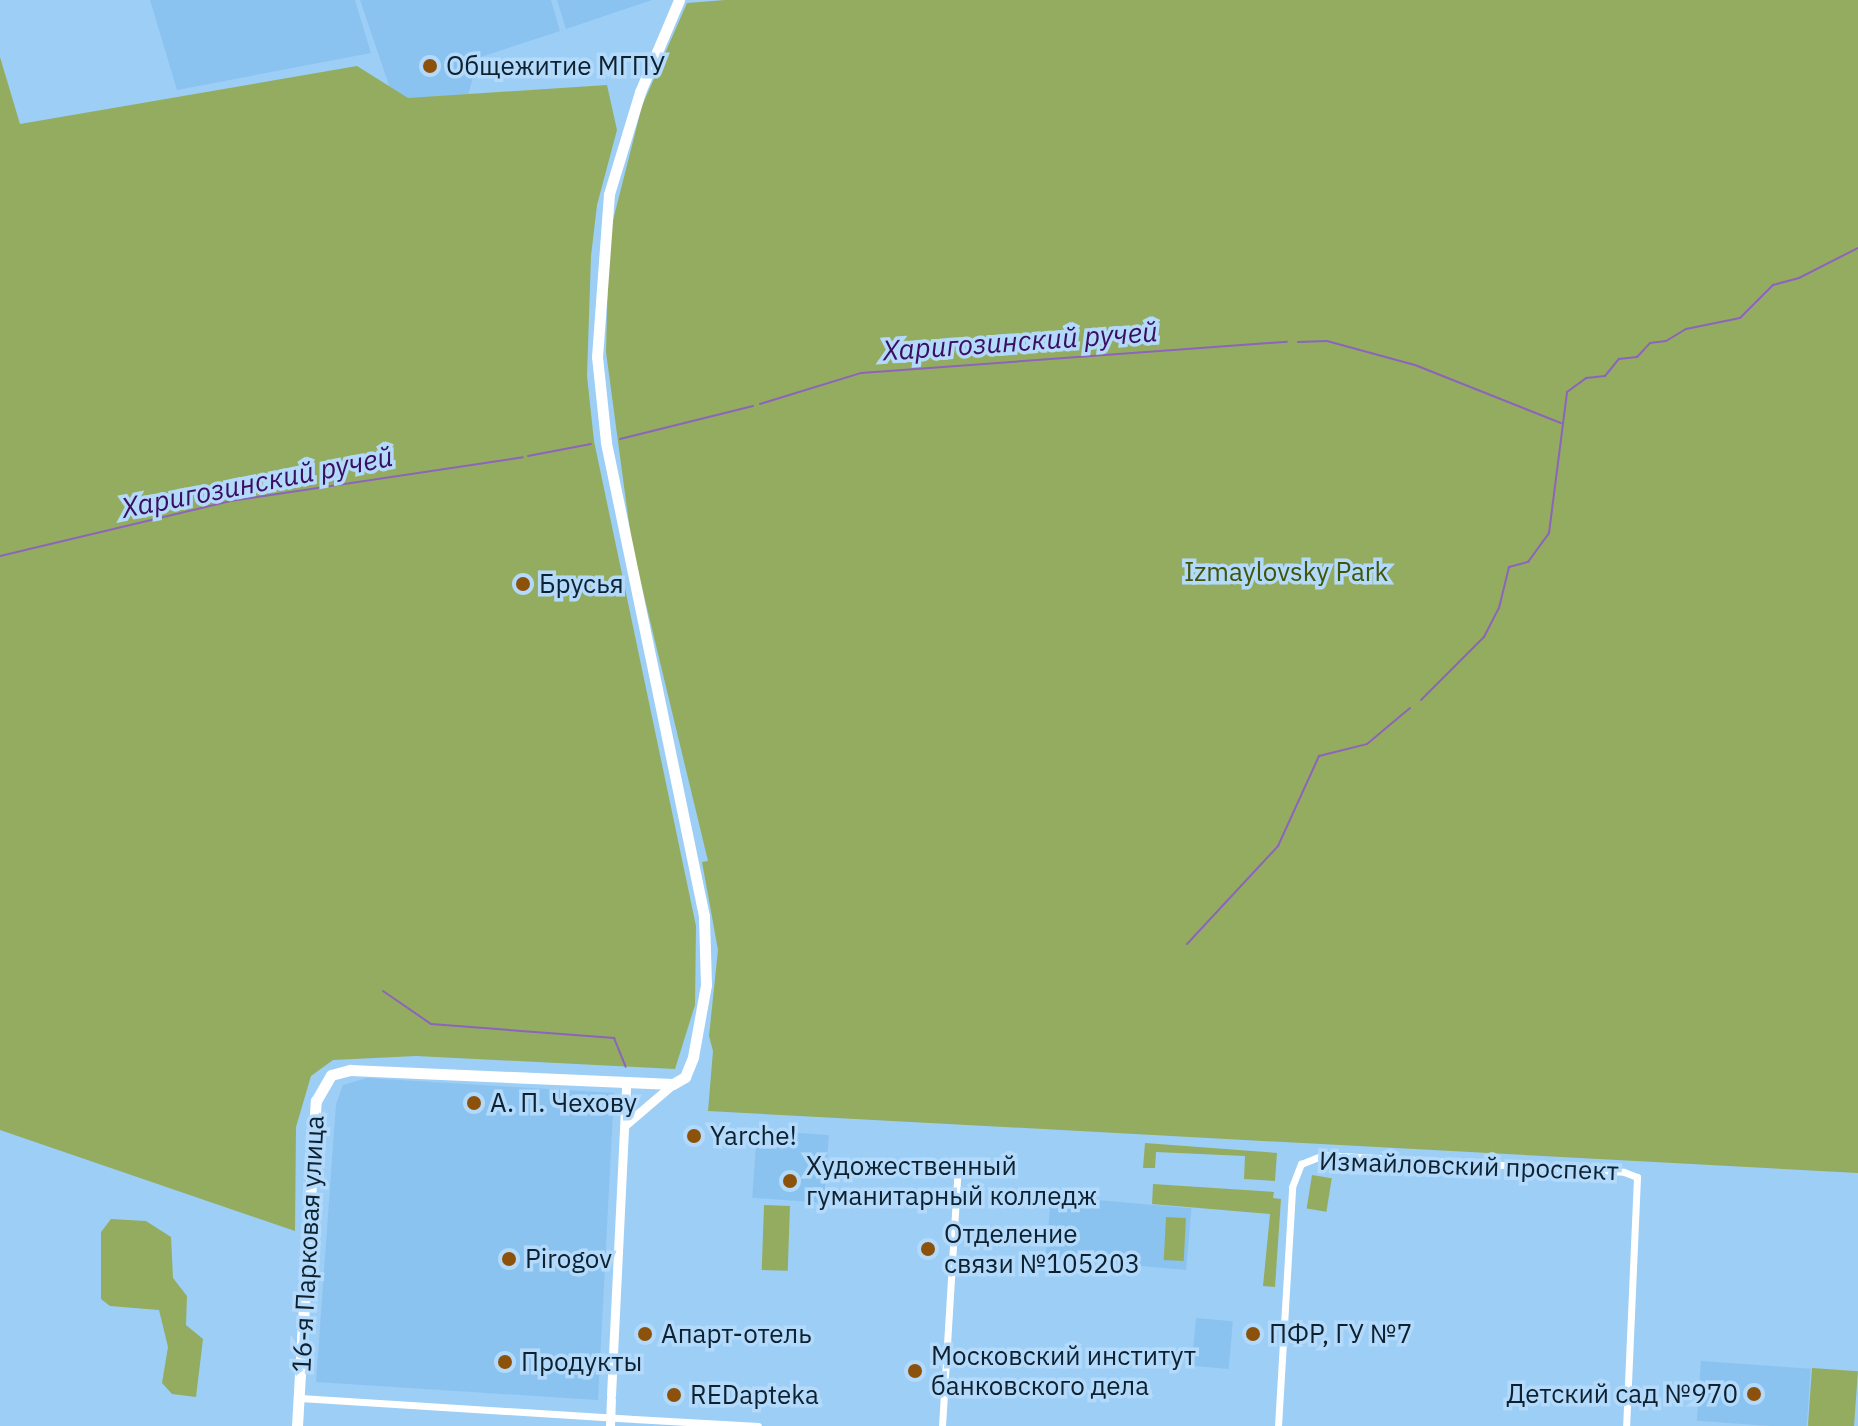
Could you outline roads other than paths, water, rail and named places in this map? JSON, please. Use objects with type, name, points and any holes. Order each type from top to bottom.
[{"type":"main road","points":[[626,1083],[673,1084],[685,1077],[693,1057],[708,950],[606,442],[597,325],[609,194],[640,92],[679,0]]},
{"type":"main road","name":"16-я Парковая улица","points":[[297,1426],[316,1101],[331,1075],[350,1070],[626,1083]]},
{"type":"street","points":[[610,1422],[626,1083]]},
{"type":"street","points":[[625,1125],[673,1084]]},
{"type":"street","name":"Измайловский проспект","points":[[1278,1426],[1292,1187],[1301,1164],[1323,1155],[1624,1172],[1637,1177],[1626,1426]]},
{"type":"street","points":[[942,1426],[958,1165]]},
{"type":"street","points":[[300,1398],[610,1422],[632,1419],[758,1426]]},
{"type":"waterway","points":[[1421,700],[1484,637],[1499,608],[1509,567],[1528,562],[1549,533],[1567,392],[1586,378],[1605,376],[1619,359],[1637,357],[1650,343],[1666,341],[1686,329],[1740,318],[1773,285],[1799,278],[1858,248]]},
{"type":"waterway","name":"Харигозинский ручей","points":[[1298,342],[1327,341],[1415,365],[1561,423]]},
{"type":"waterway","name":"Харигозинский ручей","points":[[760,404],[861,373],[1287,342]]},
{"type":"waterway","name":"Харигозинский ручей","points":[[620,439],[753,406]]},
{"type":"waterway","name":"Харигозинский ручей","points":[[528,456],[591,444]]},
{"type":"waterway","name":"Харигозинский ручей","points":[[0,556],[230,501],[523,457]]},
{"type":"waterway","points":[[1187,944],[1278,846],[1319,756],[1367,744],[1410,708]]},
{"type":"waterway","points":[[383,991],[431,1024],[614,1038],[626,1067]]},
{"type":"place","name":"Общежитие МГПУ","points":[[430,66]]},
{"type":"place","name":"Брусья","points":[[523,584]]},
{"type":"place","name":"А. П. Чехову","points":[[474,1103]]},
{"type":"place","name":"Yarche!","points":[[694,1136]]},
{"type":"place","name":"Художественный гуманитарный колледж","points":[[790,1181]]},
{"type":"place","name":"Отделение связи №105203","points":[[928,1249]]},
{"type":"place","name":"Pirogov","points":[[509,1259]]},
{"type":"place","name":"Апарт-отель","points":[[645,1334]]},
{"type":"place","name":"ПФР, ГУ №7","points":[[1253,1334]]},
{"type":"place","name":"Продукты","points":[[505,1362]]},
{"type":"place","name":"Московский институт банковского дела","points":[[915,1371]]},
{"type":"place","name":"Детский сад №970","points":[[1754,1394]]},
{"type":"place","name":"REDapteka","points":[[674,1395]]},
{"type":"park label","name":"Izmaylovsky Park","points":[[1286,572]]}]
